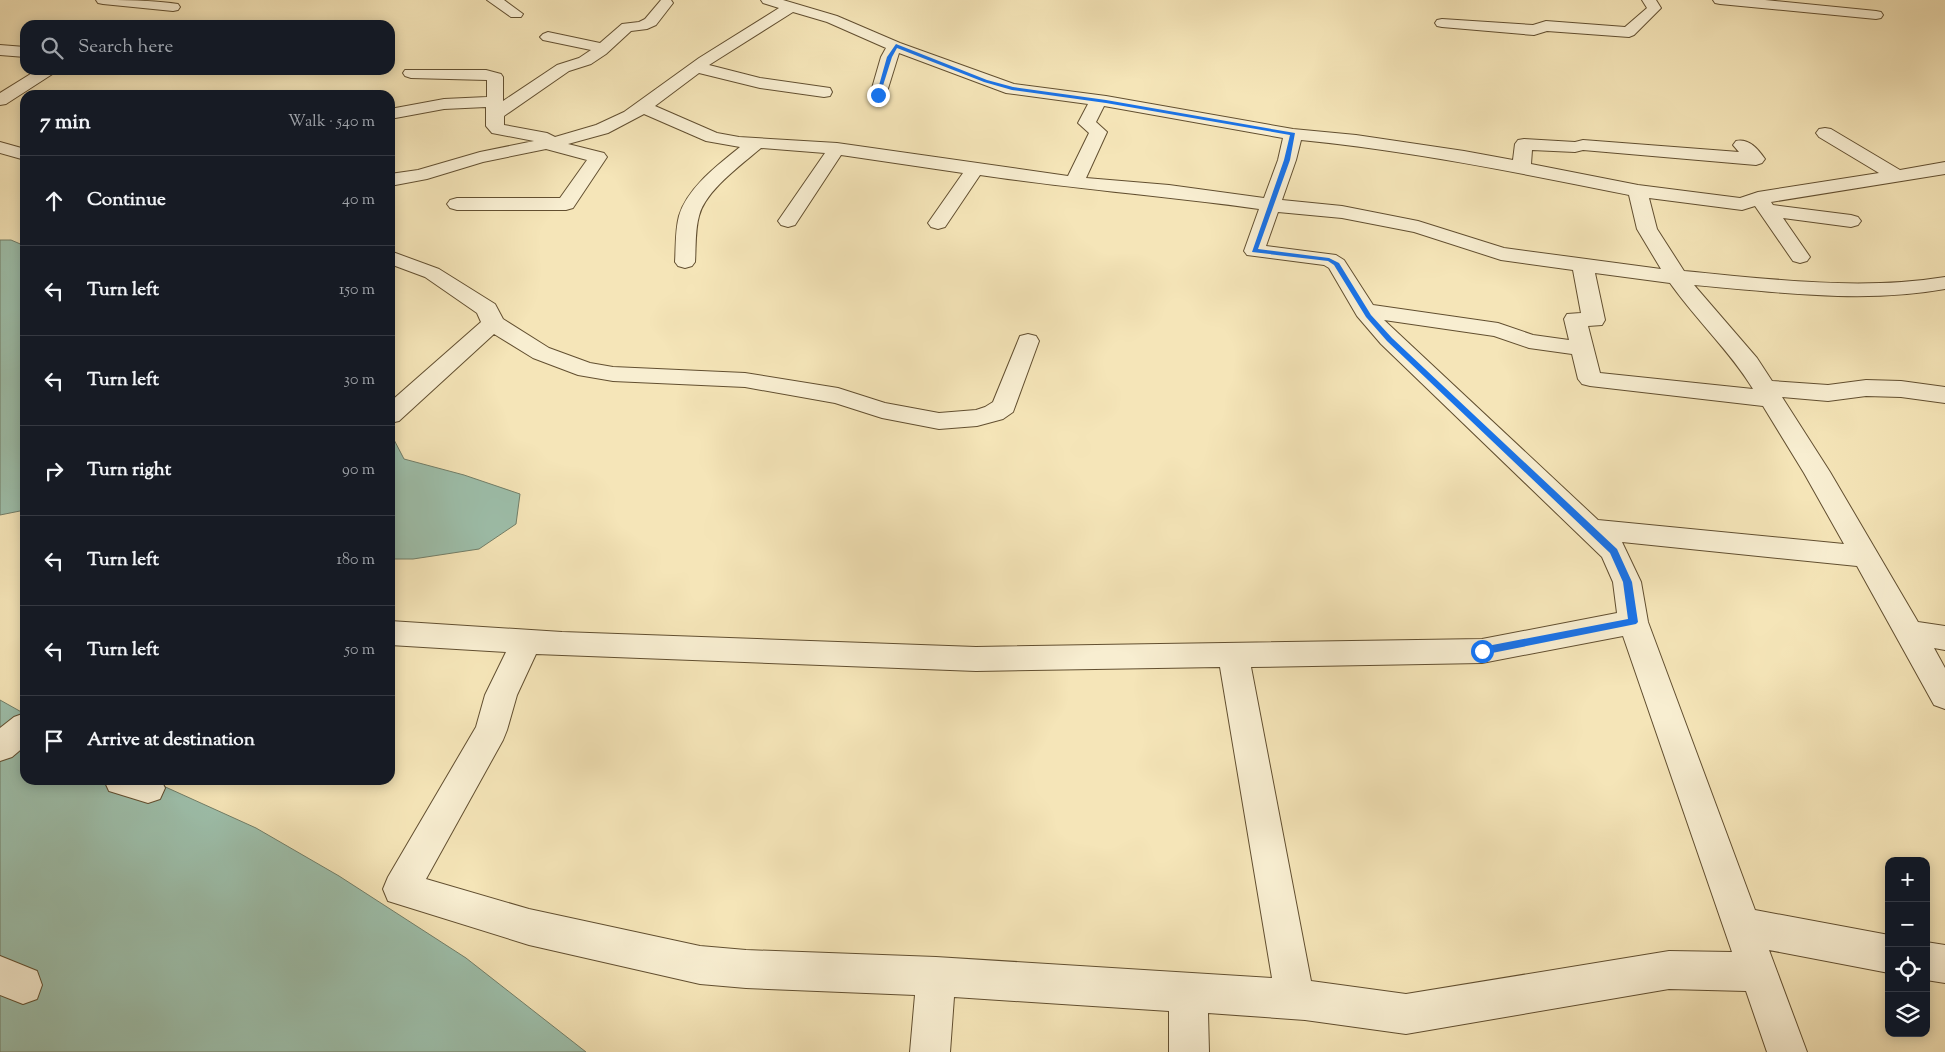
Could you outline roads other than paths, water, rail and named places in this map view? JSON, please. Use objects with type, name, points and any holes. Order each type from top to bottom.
[{"type":"street","points":[[103,0],[180,3]]},
{"type":"street","points":[[494,0],[516,14]]},
{"type":"street","points":[[768,0],[789,8],[832,19],[896,46],[986,81],[1012,89],[1098,100],[1293,134],[1356,140],[1425,150],[1638,190],[1742,204],[1763,204],[1851,221]]},
{"type":"street","points":[[1442,23],[1534,30],[1546,26],[1629,32],[1635,24],[1649,15],[1654,8],[1649,0]]},
{"type":"street","points":[[1720,0],[1876,16]]},
{"type":"street","points":[[152,18],[180,3]]},
{"type":"street","points":[[395,113],[444,104],[495,108],[563,68],[585,61],[604,48],[626,27],[643,27],[649,23],[666,3]]},
{"type":"street","points":[[395,179],[480,157],[553,143],[602,129],[630,116],[697,68],[789,8]]},
{"type":"street","points":[[548,37],[604,48]]},
{"type":"street","points":[[878,95],[889,57],[896,46]]},
{"type":"street","points":[[0,50],[20,52]]},
{"type":"street","points":[[697,68],[780,88],[824,92]]},
{"type":"street","points":[[411,73],[490,75],[495,77],[495,126],[498,129],[598,157],[566,204],[457,204]]},
{"type":"street","points":[[0,100],[40,75]]},
{"type":"street","points":[[1074,182],[1098,132],[1087,123],[1098,100]]},
{"type":"street","points":[[643,107],[712,137],[739,142],[836,148],[1074,182],[1169,191],[1271,205],[1342,212],[1418,227],[1501,254],[1677,277],[1859,290],[1922,287],[1945,283]]},
{"type":"street","points":[[1825,133],[1897,176]]},
{"type":"street","points":[[1293,134],[1287,160],[1254,251],[1329,260],[1337,264],[1365,311],[1389,339],[1614,551],[1627,582],[1633,622],[1787,1052]]},
{"type":"street","points":[[685,262],[690,213],[700,196],[756,143]]},
{"type":"street","points":[[1521,168],[1524,144],[1575,148],[1583,145],[1665,164],[1756,159],[1742,145]]},
{"type":"street","points":[[0,147],[20,153]]},
{"type":"street","points":[[788,221],[836,148]]},
{"type":"street","points":[[1665,164],[1682,196]]},
{"type":"street","points":[[1763,204],[1945,168]]},
{"type":"street","points":[[938,223],[975,169]]},
{"type":"street","points":[[1638,190],[1647,229],[1690,295],[1749,363],[1817,472],[1945,696]]},
{"type":"street","points":[[1763,204],[1800,257]]},
{"type":"street","points":[[395,259],[432,273],[487,309],[493,323],[542,353],[586,370],[613,374],[745,380],[838,396],[882,410],[939,421],[977,418],[994,413],[1004,406],[1028,341]]},
{"type":"street","points":[[1583,265],[1594,320],[1575,319],[1590,380],[1768,393],[1828,393],[1866,388],[1901,388],[1945,395]]},
{"type":"street","points":[[1365,311],[1498,330],[1529,341],[1583,349]]},
{"type":"street","points":[[395,411],[493,323]]},
{"type":"street","points":[[1591,529],[1866,557]]},
{"type":"street","points":[[395,633],[526,642],[976,659],[1482,651],[1633,622]]},
{"type":"street","points":[[1909,633],[1945,638]]},
{"type":"street","points":[[526,642],[501,695],[491,730],[401,889],[529,927],[700,965],[746,969],[936,976],[1295,999],[1406,1014],[1669,970],[1758,972]]},
{"type":"street","points":[[1233,654],[1295,999]]},
{"type":"street","points":[[1742,926],[1885,953]]},
{"type":"street","points":[[1930,962],[1945,964]]},
{"type":"street","points":[[930,1052],[936,976]]},
{"type":"street","points":[[1188,992],[1190,1052]]}]
